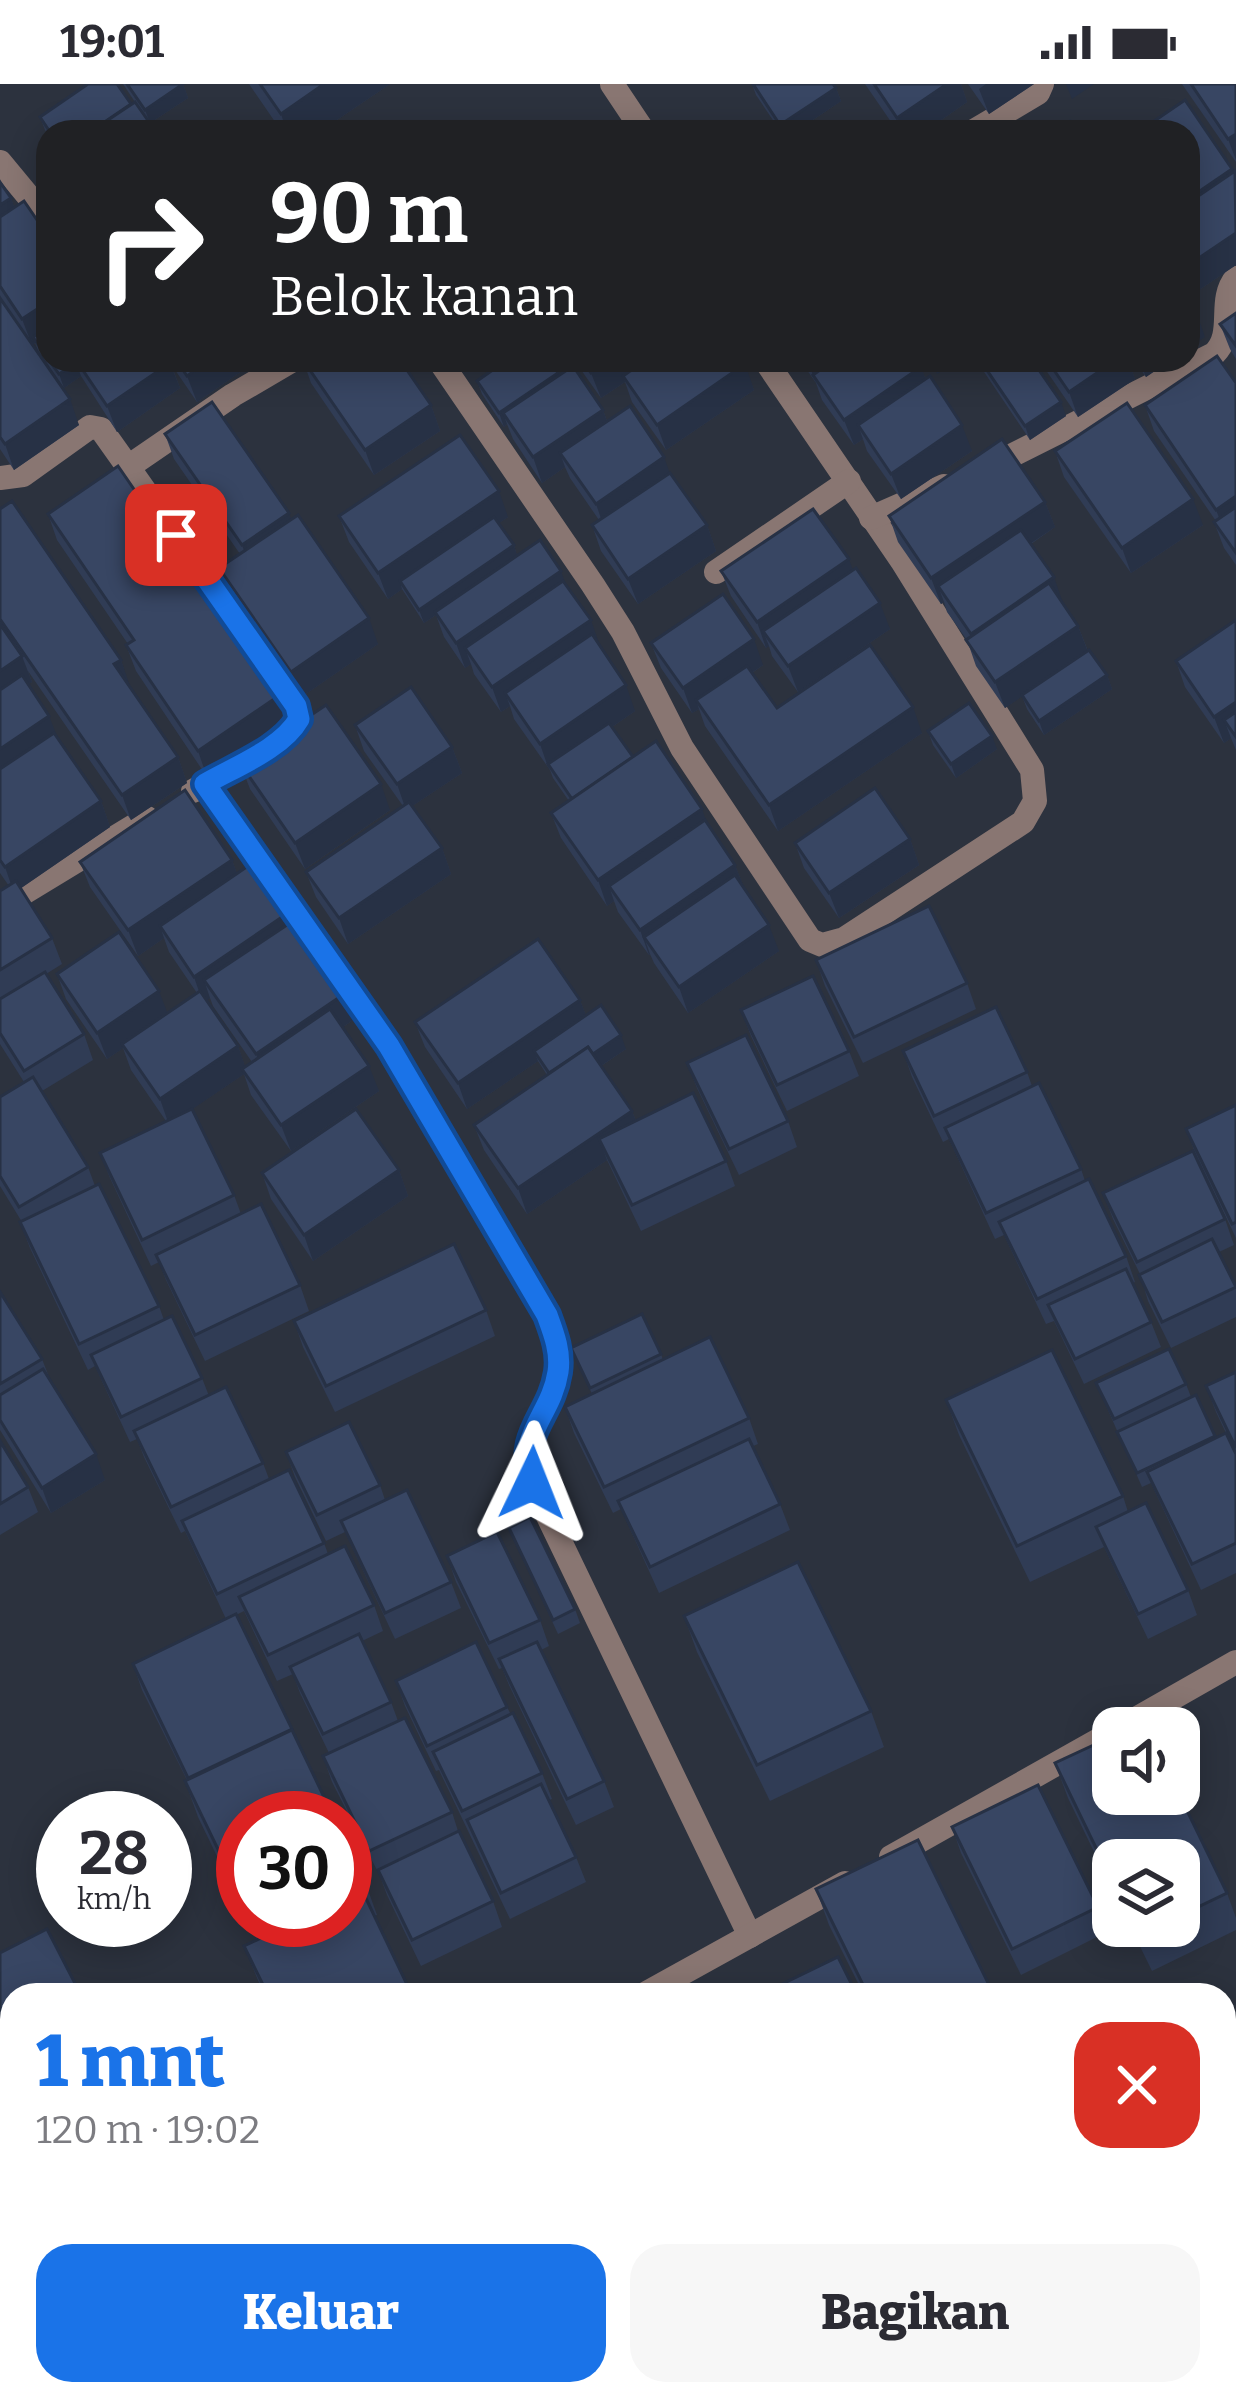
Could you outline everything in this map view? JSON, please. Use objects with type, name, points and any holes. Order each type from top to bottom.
[{"type":"street","points":[[612,84],[636,120]]},
{"type":"street","points":[[992,120],[1038,93],[1042,84]]},
{"type":"street","points":[[0,162],[36,206]]},
{"type":"street","points":[[1200,361],[1224,345],[1228,290],[1236,278]]},
{"type":"street","points":[[128,467],[272,372]]},
{"type":"street","points":[[448,372],[613,616],[682,748],[810,940],[822,945],[844,939],[1023,822],[1035,801],[1036,782],[1021,750],[849,481],[773,372]]},
{"type":"street","points":[[872,518],[998,463],[1178,372]]},
{"type":"street","points":[[0,478],[23,475],[90,427],[101,429],[296,706],[299,719],[294,729],[267,748],[4,896]]},
{"type":"street","points":[[716,572],[849,481]]},
{"type":"street","points":[[205,784],[389,1046],[547,1315],[558,1346],[558,1373],[527,1447],[532,1483],[750,1936]]},
{"type":"street","points":[[1157,1707],[1236,1663]]},
{"type":"street","points":[[665,1983],[1092,1744]]},
{"type":"building","points":[[88,84],[117,84],[131,104],[108,120],[40,117]]},
{"type":"building","points":[[127,84],[183,84],[145,110]]},
{"type":"building","points":[[260,84],[324,84],[281,114]]},
{"type":"building","points":[[753,84],[833,84],[836,88],[788,120],[777,120]]},
{"type":"building","points":[[874,84],[947,84],[897,118]]},
{"type":"building","points":[[1191,84],[1236,84],[1236,134],[1228,139]]},
{"type":"building","points":[[1185,100],[1199,120],[1156,120]]},
{"type":"building","points":[[135,102],[148,120],[108,120]]},
{"type":"building","points":[[1200,122],[1232,169],[1200,191]]},
{"type":"building","points":[[1235,171],[1236,233],[1200,257],[1200,195]]},
{"type":"building","points":[[0,182],[11,198],[0,205]]},
{"type":"building","points":[[24,201],[36,218],[36,310],[22,319],[0,286],[0,217]]},
{"type":"building","points":[[0,298],[36,350],[36,372],[51,372],[70,399],[5,444],[0,437]]},
{"type":"building","points":[[1236,313],[1236,346],[1220,324]]},
{"type":"building","points":[[1217,356],[1236,383],[1236,496],[1216,510],[1145,405],[1200,372]]},
{"type":"building","points":[[84,372],[157,372],[107,406]]},
{"type":"building","points":[[311,372],[408,372],[431,405],[365,450]]},
{"type":"building","points":[[490,372],[558,373],[499,413],[477,381]]},
{"type":"building","points":[[564,372],[577,372],[603,410],[533,457],[503,413]]},
{"type":"building","points":[[629,372],[733,372],[657,425],[623,376]]},
{"type":"building","points":[[817,372],[914,372],[844,420],[813,375]]},
{"type":"building","points":[[988,372],[1040,372],[1061,402],[1025,426]]},
{"type":"building","points":[[1055,372],[1098,372],[1069,392]]},
{"type":"building","points":[[930,376],[962,425],[891,474],[858,425]]},
{"type":"building","points":[[212,402],[289,513],[242,545],[165,434]]},
{"type":"building","points":[[1127,403],[1193,499],[1122,548],[1055,451]]},
{"type":"building","points":[[630,406],[664,457],[596,504],[560,453]]},
{"type":"building","points":[[460,435],[499,491],[378,573],[339,516]]},
{"type":"building","points":[[1002,439],[1045,502],[931,578],[889,516]]},
{"type":"building","points":[[118,466],[277,697],[198,751],[126,645],[134,640],[48,514]]},
{"type":"building","points":[[670,473],[707,525],[628,579],[592,525]]},
{"type":"building","points":[[12,501],[121,660],[114,664],[178,757],[122,795],[0,619],[0,509]]},
{"type":"building","points":[[1236,507],[1236,553],[1214,522]]},
{"type":"building","points":[[813,509],[849,559],[757,622],[721,571]]},
{"type":"building","points":[[298,515],[369,618],[291,672],[219,568]]},
{"type":"building","points":[[494,517],[514,545],[419,610],[400,581]]},
{"type":"building","points":[[1021,530],[1054,577],[971,634],[938,586]]},
{"type":"building","points":[[540,540],[561,571],[456,643],[435,612]]},
{"type":"building","points":[[856,568],[880,603],[788,666],[763,631]]},
{"type":"building","points":[[563,581],[591,620],[492,687],[465,648]]},
{"type":"building","points":[[1049,583],[1078,626],[995,682],[966,640]]},
{"type":"building","points":[[723,594],[754,639],[683,688],[651,643]]},
{"type":"building","points":[[1236,620],[1236,702],[1214,717],[1176,661]]},
{"type":"building","points":[[0,624],[22,656],[0,671]]},
{"type":"building","points":[[592,634],[626,685],[540,744],[505,693]]},
{"type":"building","points":[[870,645],[913,707],[769,805],[696,700],[747,666],[777,708]]},
{"type":"building","points":[[1089,650],[1107,675],[1039,721],[1022,695]]},
{"type":"building","points":[[22,675],[49,716],[0,749],[0,690]]},
{"type":"building","points":[[411,687],[452,747],[397,784],[355,725]]},
{"type":"building","points":[[969,703],[992,736],[951,764],[928,731]]},
{"type":"building","points":[[326,705],[381,784],[295,843],[240,763]]},
{"type":"building","points":[[1236,712],[1236,737],[1224,720]]},
{"type":"building","points":[[609,723],[633,757],[572,799],[548,764]]},
{"type":"building","points":[[54,733],[101,801],[5,867],[0,860],[0,769]]},
{"type":"building","points":[[656,741],[702,809],[598,880],[551,813]]},
{"type":"building","points":[[875,788],[910,839],[829,893],[795,843]]},
{"type":"building","points":[[185,790],[232,860],[128,930],[80,862]]},
{"type":"building","points":[[409,802],[442,848],[339,918],[306,872]]},
{"type":"building","points":[[705,820],[735,865],[640,930],[609,886]]},
{"type":"building","points":[[251,864],[285,915],[194,977],[160,926]]},
{"type":"building","points":[[735,875],[769,925],[679,987],[644,937]]},
{"type":"building","points":[[16,881],[52,938],[0,970],[0,891]]},
{"type":"building","points":[[929,906],[967,983],[854,1037],[816,960]]},
{"type":"building","points":[[296,919],[347,992],[256,1054],[204,980]]},
{"type":"building","points":[[119,932],[159,991],[97,1033],[57,974]]},
{"type":"building","points":[[538,939],[580,1000],[458,1083],[415,1022]]},
{"type":"building","points":[[45,972],[84,1034],[24,1071],[0,1033],[0,999]]},
{"type":"building","points":[[813,976],[849,1051],[777,1085],[741,1010]]},
{"type":"building","points":[[200,991],[238,1046],[160,1099],[122,1044]]},
{"type":"building","points":[[601,1005],[621,1035],[593,1054],[588,1047],[549,1073],[534,1051]]},
{"type":"building","points":[[996,1007],[1027,1072],[934,1116],[903,1051]]},
{"type":"building","points":[[330,1009],[369,1066],[281,1125],[242,1069]]},
{"type":"building","points":[[746,1035],[788,1121],[729,1149],[687,1063]]},
{"type":"building","points":[[588,1047],[632,1111],[518,1188],[474,1125]]},
{"type":"building","points":[[33,1077],[88,1167],[19,1207],[0,1176],[0,1097]]},
{"type":"building","points":[[1039,1083],[1081,1169],[986,1213],[945,1128]]},
{"type":"building","points":[[693,1093],[726,1161],[632,1205],[599,1139]]},
{"type":"building","points":[[1236,1105],[1236,1222],[1232,1224],[1186,1129]]},
{"type":"building","points":[[192,1109],[234,1195],[142,1240],[100,1153]]},
{"type":"building","points":[[356,1109],[399,1170],[304,1235],[262,1173]]},
{"type":"building","points":[[1193,1151],[1225,1219],[1137,1262],[1103,1193]]},
{"type":"building","points":[[1089,1179],[1126,1256],[1037,1299],[999,1222]]},
{"type":"building","points":[[99,1184],[159,1306],[79,1344],[20,1222]]},
{"type":"building","points":[[261,1204],[300,1285],[195,1335],[156,1255]]},
{"type":"building","points":[[1212,1239],[1236,1287],[1162,1322],[1139,1275]]},
{"type":"building","points":[[454,1244],[486,1310],[326,1386],[294,1321]]},
{"type":"building","points":[[1126,1269],[1151,1322],[1075,1359],[1048,1305]]},
{"type":"building","points":[[0,1292],[42,1359],[0,1384]]},
{"type":"building","points":[[642,1314],[661,1354],[590,1388],[571,1348]]},
{"type":"building","points":[[172,1316],[202,1378],[121,1417],[91,1355]]},
{"type":"building","points":[[710,1337],[749,1418],[604,1487],[565,1407]]},
{"type":"building","points":[[1169,1349],[1186,1384],[1114,1419],[1096,1383]]},
{"type":"building","points":[[1052,1350],[1123,1496],[1017,1546],[946,1400]]},
{"type":"building","points":[[43,1369],[96,1454],[42,1488],[0,1420],[0,1395]]},
{"type":"building","points":[[1236,1372],[1236,1448],[1206,1386]]},
{"type":"building","points":[[226,1387],[263,1463],[171,1507],[134,1431]]},
{"type":"building","points":[[1196,1395],[1215,1436],[1137,1473],[1117,1432]]},
{"type":"building","points":[[349,1422],[380,1485],[317,1515],[286,1452]]},
{"type":"building","points":[[1226,1433],[1236,1454],[1236,1543],[1192,1564],[1147,1472]]},
{"type":"building","points":[[749,1439],[780,1504],[650,1567],[618,1501]]},
{"type":"building","points":[[0,1441],[28,1487],[0,1504]]},
{"type":"building","points":[[289,1470],[324,1543],[217,1594],[182,1521]]},
{"type":"building","points":[[407,1490],[451,1582],[385,1613],[341,1521]]},
{"type":"building","points":[[1146,1503],[1188,1590],[1138,1614],[1096,1527]]},
{"type":"building","points":[[530,1517],[575,1609],[553,1620],[509,1528]]},
{"type":"building","points":[[497,1532],[540,1620],[489,1643],[447,1556]]},
{"type":"building","points":[[345,1546],[374,1605],[268,1655],[239,1597]]},
{"type":"building","points":[[798,1562],[871,1711],[757,1765],[684,1616]]},
{"type":"building","points":[[236,1614],[292,1729],[188,1778],[133,1664]]},
{"type":"building","points":[[359,1634],[391,1702],[323,1734],[290,1667]]},
{"type":"building","points":[[476,1642],[507,1707],[427,1746],[396,1681]]},
{"type":"building","points":[[537,1642],[604,1781],[567,1799],[499,1659]]},
{"type":"building","points":[[513,1713],[542,1773],[462,1811],[433,1752]]},
{"type":"building","points":[[405,1718],[452,1812],[372,1850],[372,1791],[340,1791],[323,1756]]},
{"type":"building","points":[[292,1730],[321,1791],[216,1791],[216,1845],[185,1781]]},
{"type":"building","points":[[1092,1746],[1092,1815],[1189,1815],[1227,1893],[1200,1906],[1200,1839],[1092,1840],[1055,1763]]},
{"type":"building","points":[[541,1784],[576,1857],[501,1893],[467,1820]]},
{"type":"building","points":[[1038,1785],[1092,1895],[1092,1910],[1012,1949],[952,1827]]},
{"type":"building","points":[[459,1831],[493,1901],[412,1940],[378,1870]]},
{"type":"building","points":[[918,1840],[988,1983],[862,1983],[816,1889]]},
{"type":"building","points":[[372,1911],[406,1983],[262,1983],[244,1947],[372,1947]]},
{"type":"building","points":[[36,1935],[36,1947],[56,1947],[75,1983],[0,1983],[0,1953]]},
{"type":"building","points":[[838,1957],[851,1983],[784,1983]]},
{"type":"route","points":[[176,535],[296,706],[299,719],[294,729],[267,748],[205,784],[389,1046],[547,1315],[558,1346],[558,1373],[527,1447],[532,1483]]}]
